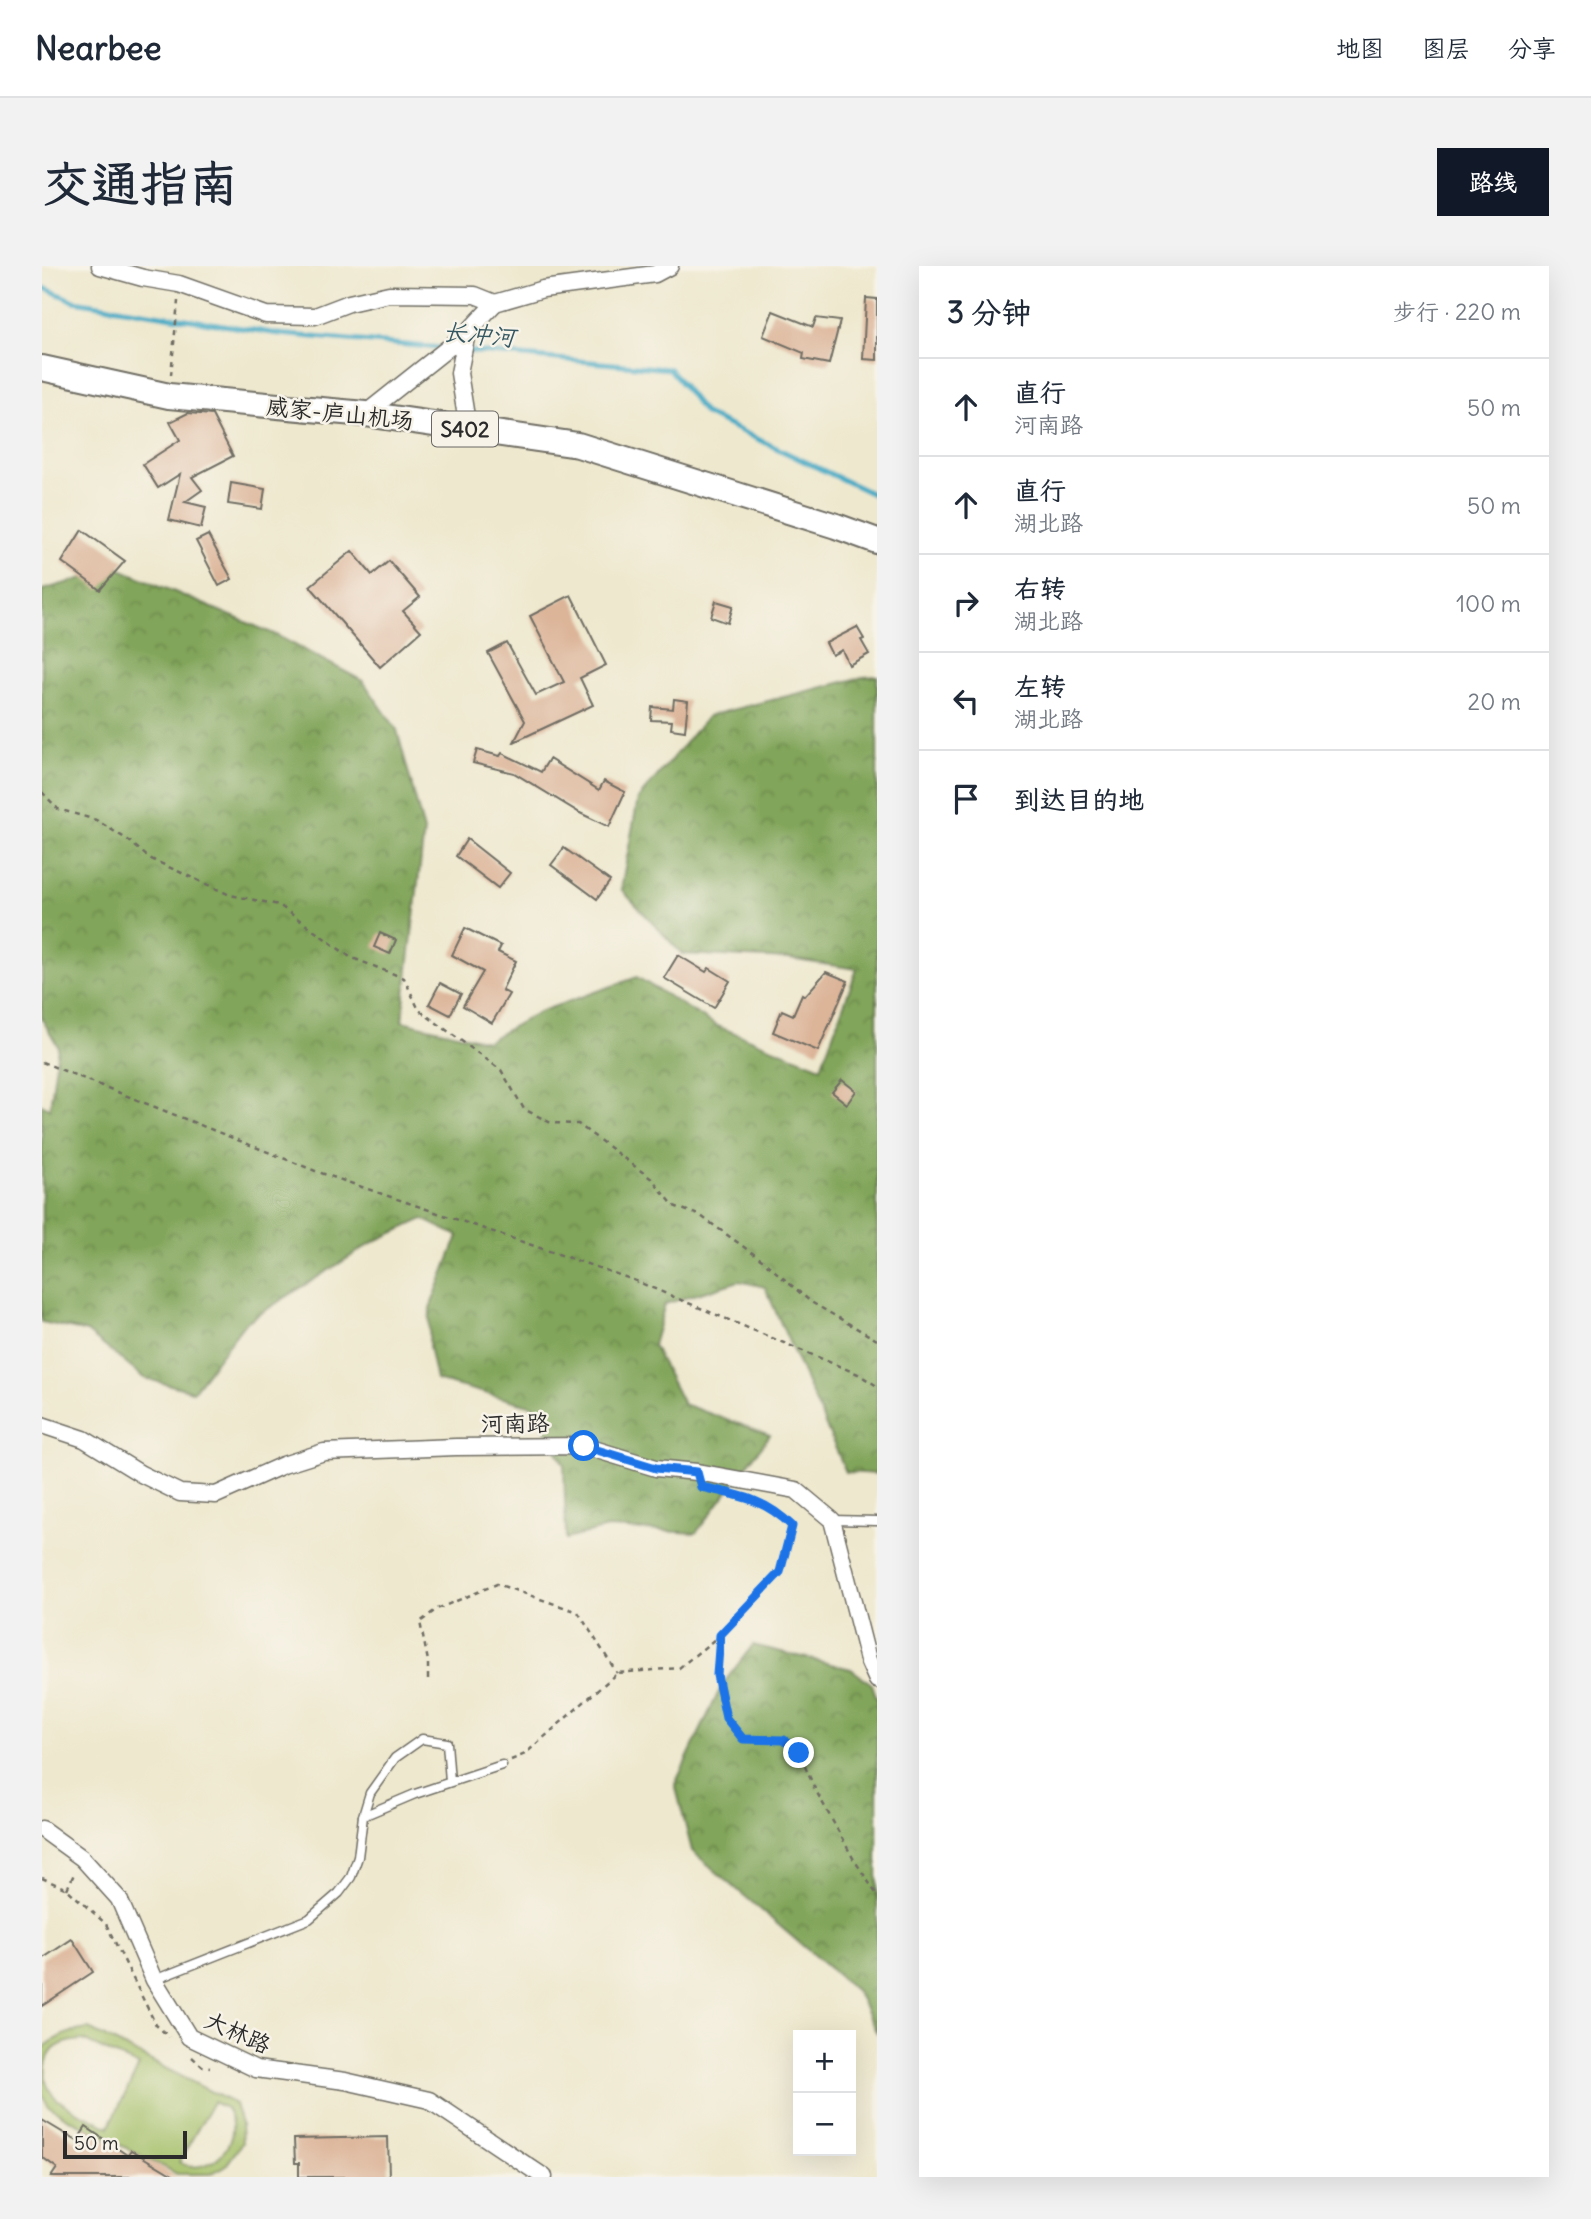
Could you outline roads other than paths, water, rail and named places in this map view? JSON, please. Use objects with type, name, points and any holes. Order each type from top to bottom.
[{"type":"main road","name":"威家-庐山机场","points":[[42,368],[169,396],[365,414],[578,445],[877,541]]},
{"type":"street","points":[[100,266],[143,278],[179,284],[265,314],[315,316],[349,303],[389,294],[475,295],[495,303]]},
{"type":"street","points":[[365,414],[467,334],[495,303],[543,289],[655,274],[670,266]]},
{"type":"street","points":[[467,334],[459,373],[468,429]]},
{"type":"street","name":"河南路","points":[[42,1425],[84,1439],[141,1474],[180,1493],[216,1495],[283,1465],[324,1452],[584,1446],[656,1468],[697,1472],[796,1490],[832,1520]]},
{"type":"street","points":[[832,1520],[868,1660],[877,1680]]},
{"type":"street","name":"大林路","points":[[42,1829],[82,1858],[119,1899],[154,1980],[189,2037],[256,2070],[345,2081],[429,2100],[544,2177]]},
{"type":"lane","points":[[832,1520],[877,1521]]},
{"type":"lane","points":[[154,1980],[309,1919],[339,1893],[351,1877],[358,1857],[363,1816],[370,1793],[395,1758],[422,1740],[447,1743],[450,1781]]},
{"type":"lane","points":[[363,1816],[450,1781],[502,1765]]},
{"type":"waterway","name":"长冲河","points":[[42,287],[74,301],[279,334],[442,348]]},
{"type":"waterway","name":"长冲河","points":[[466,351],[670,369],[705,414],[877,496]]}]
